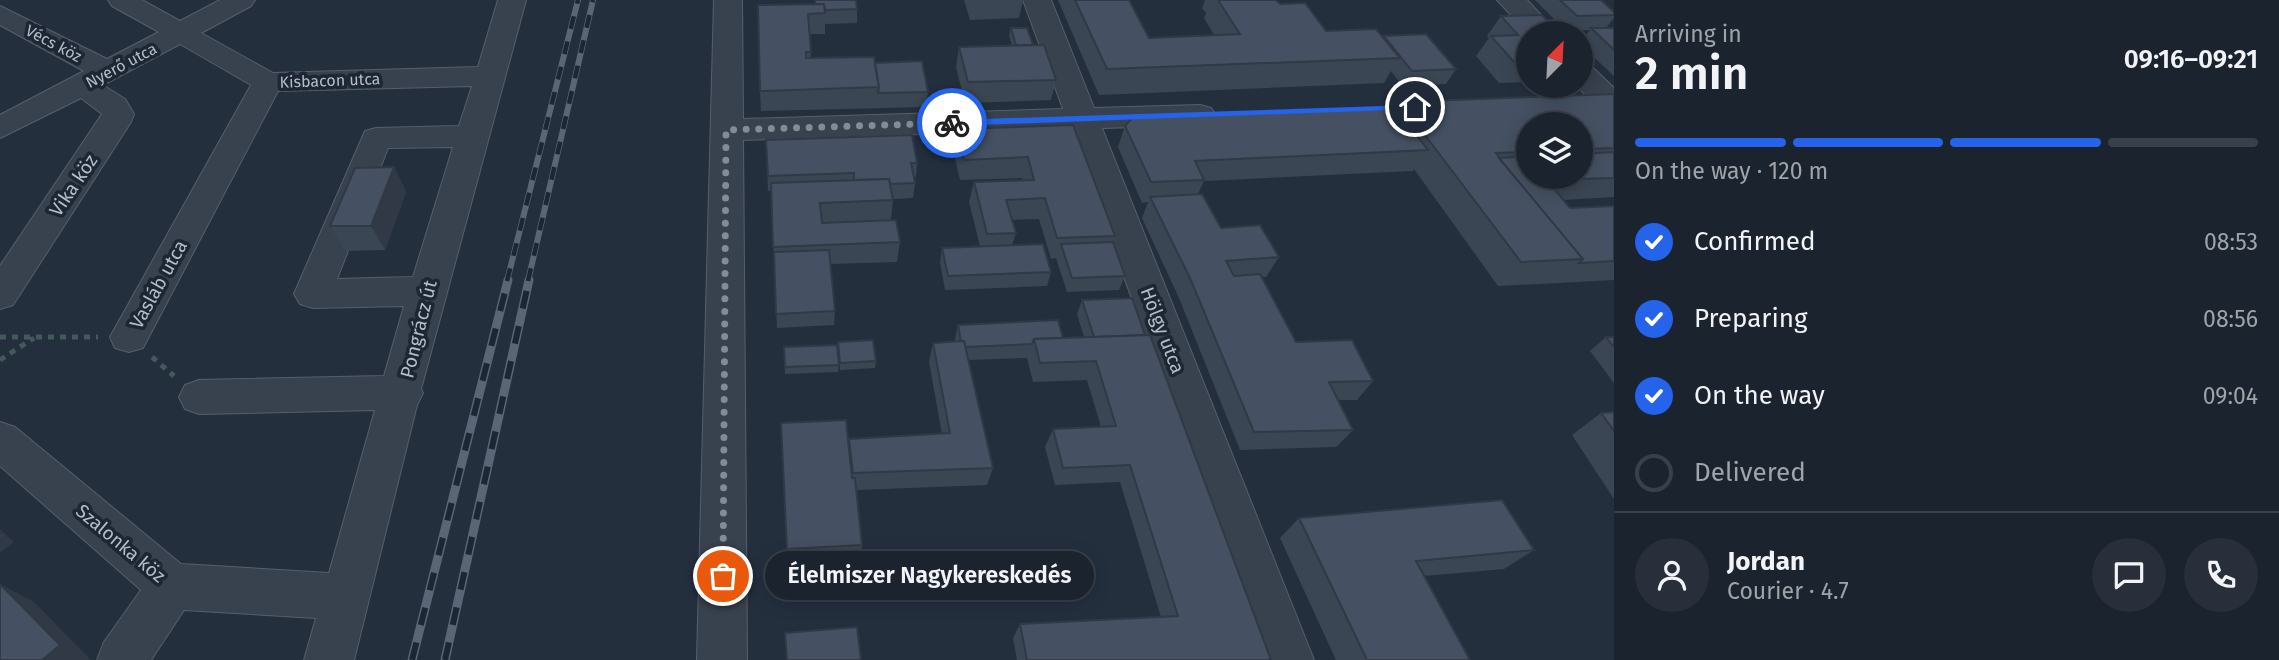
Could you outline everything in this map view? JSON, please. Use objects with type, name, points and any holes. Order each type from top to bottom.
[{"type":"street","points":[[0,3],[7,0]]},
{"type":"street","name":"Kisbacon utca","points":[[122,0],[268,82],[490,76]]},
{"type":"street","name":"Nyerő utca","points":[[6,118],[95,79],[241,0]]},
{"type":"street","name":"Pongrácz út","points":[[329,660],[427,291],[512,0]]},
{"type":"street","points":[[722,660],[728,0]]},
{"type":"street","name":"Hölgy utca","points":[[1037,0],[1289,660]]},
{"type":"street","points":[[1511,0],[1532,21]]},
{"type":"street","name":"Vécs köz","points":[[0,14],[95,79]]},
{"type":"street","name":"Vika köz","points":[[0,295],[115,122],[118,114],[95,79]]},
{"type":"street","name":"Vasláb utca","points":[[129,337],[268,82]]},
{"type":"street","points":[[1593,84],[1612,102]]},
{"type":"street","points":[[1567,102],[1612,102]]},
{"type":"street","points":[[726,130],[1235,114]]},
{"type":"street","points":[[427,291],[313,294],[376,138],[473,136]]},
{"type":"street","points":[[199,397],[402,393]]},
{"type":"street","name":"Szalonka köz","points":[[0,440],[172,586],[347,597]]},
{"type":"street","points":[[122,660],[172,586]]},
{"type":"path","points":[[0,337],[129,337]]},
{"type":"path","points":[[0,360],[34,337]]},
{"type":"path","name":"Vasláb utca","points":[[129,337],[199,397]]},
{"type":"building","points":[[815,0],[856,0],[857,9],[825,10],[824,4],[815,4]]},
{"type":"building","points":[[1075,0],[1129,0],[1149,38],[1240,34],[1218,0],[1305,3],[1326,31],[1376,29],[1400,58],[1107,69]]},
{"type":"building","points":[[1560,0],[1601,0],[1614,15],[1577,16]]},
{"type":"building","points":[[824,4],[825,13],[808,14],[811,52],[806,52],[806,58],[874,57],[879,87],[760,91],[758,5]]},
{"type":"building","points":[[1542,15],[1548,21],[1516,21],[1516,33],[1501,16]]},
{"type":"building","points":[[1011,28],[1027,28],[1033,45],[1016,45]]},
{"type":"building","points":[[1593,28],[1614,28],[1614,50],[1593,30]]},
{"type":"building","points":[[1426,34],[1456,69],[1412,71],[1384,36]]},
{"type":"building","points":[[1516,35],[1516,62],[1514,62],[1491,36]]},
{"type":"building","points":[[1044,45],[1056,80],[968,82],[959,47]]},
{"type":"building","points":[[922,61],[928,92],[878,93],[875,63]]},
{"type":"building","points":[[1614,94],[1614,148],[1593,149],[1593,112],[1516,112],[1516,152],[1496,153],[1516,177],[1516,189],[1526,189],[1583,259],[1521,262],[1400,102],[1593,98],[1593,95]]},
{"type":"building","points":[[1394,106],[1428,150],[1195,161],[1204,180],[1151,182],[1125,126],[1132,118]]},
{"type":"building","points":[[1073,125],[1115,236],[1057,238],[1045,198],[1006,200],[1016,233],[987,234],[974,182],[1034,180],[1028,157],[964,160],[956,129]]},
{"type":"building","points":[[912,135],[917,163],[911,163],[915,183],[890,184],[889,179],[854,180],[854,173],[768,176],[766,140]]},
{"type":"building","points":[[1614,152],[1614,178],[1593,179],[1593,153]]},
{"type":"building","points":[[1516,157],[1516,178],[1499,158]]},
{"type":"building","points":[[394,167],[371,226],[330,226],[355,168]]},
{"type":"building","points":[[889,179],[893,200],[820,203],[822,223],[896,220],[900,242],[773,247],[771,183]]},
{"type":"building","points":[[1525,189],[1554,189],[1570,208],[1614,206],[1614,261],[1579,263],[1583,259]]},
{"type":"building","points":[[1202,194],[1221,228],[1260,225],[1279,257],[1226,261],[1234,276],[1260,274],[1296,342],[1352,340],[1373,381],[1329,382],[1353,430],[1254,432],[1190,278],[1150,197]]},
{"type":"building","points":[[1113,242],[1125,276],[1072,278],[1061,244]]},
{"type":"building","points":[[1043,244],[1051,272],[948,276],[942,248]]},
{"type":"building","points":[[829,250],[835,311],[776,314],[774,252]]},
{"type":"building","points":[[1132,298],[1145,335],[1094,337],[1082,300]]},
{"type":"building","points":[[1058,320],[1063,338],[1034,339],[1032,344],[965,347],[958,325]]},
{"type":"building","points":[[1150,335],[1271,660],[1027,660],[1020,624],[1178,616],[1130,465],[1063,468],[1053,429],[1116,426],[1096,361],[1040,363],[1034,339]]},
{"type":"building","points":[[1606,337],[1614,337],[1614,347]]},
{"type":"building","points":[[873,340],[876,361],[840,363],[838,342]]},
{"type":"building","points":[[964,341],[993,468],[853,473],[849,439],[950,433],[933,343]]},
{"type":"building","points":[[837,345],[839,365],[785,367],[784,347]]},
{"type":"building","points":[[1614,412],[1614,431],[1601,413]]},
{"type":"building","points":[[846,420],[862,545],[787,549],[781,423]]},
{"type":"building","points":[[1502,500],[1534,550],[1416,561],[1470,660],[1367,660],[1299,518]]},
{"type":"building","points":[[0,584],[60,645],[42,660],[0,660]]},
{"type":"building","points":[[857,627],[861,660],[787,660],[785,633]]},
{"type":"railway","points":[[507,281],[578,0]]},
{"type":"railway","points":[[528,281],[593,0]]},
{"type":"railway","points":[[412,660],[508,280]]},
{"type":"railway","points":[[445,660],[529,280]]},
{"type":"way so far","points":[[723,576],[726,130],[952,123]]},
{"type":"place","name":"Élelmiszer Nagykereskedés","points":[[723,576]]},
{"type":"route","points":[[952,123],[1415,107]]}]
